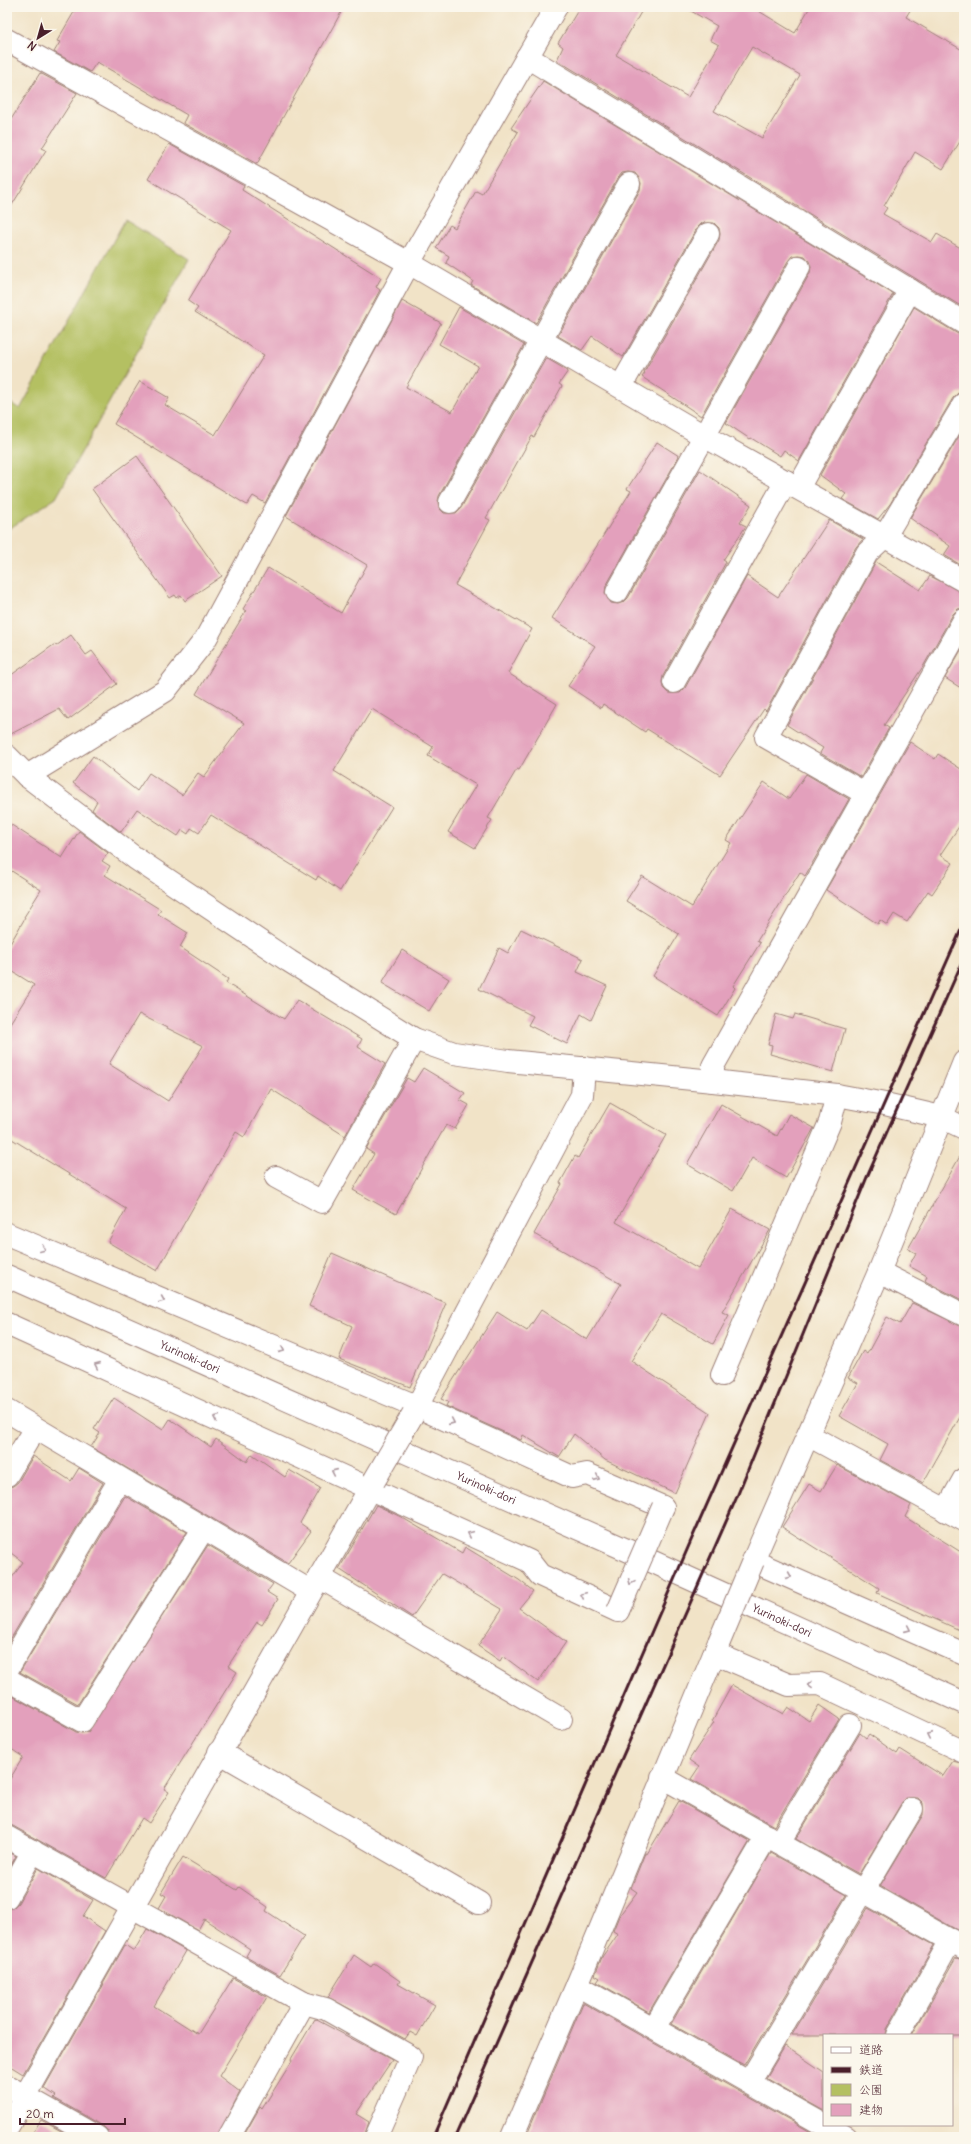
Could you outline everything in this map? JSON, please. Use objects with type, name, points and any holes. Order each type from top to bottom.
[{"type":"street","points":[[28,776],[165,691],[205,640],[409,263],[556,7]]},
{"type":"street","points":[[7,40],[409,263],[704,436],[964,581]]},
{"type":"street","points":[[527,57],[964,323]]},
{"type":"street","points":[[450,502],[629,184]]},
{"type":"street","points":[[621,386],[708,234]]},
{"type":"street","points":[[617,592],[799,267]]},
{"type":"street","points":[[674,682],[910,290]]},
{"type":"street","points":[[866,794],[766,737],[867,553],[885,536],[964,404]]},
{"type":"street","points":[[713,1081],[713,1066],[964,620]]},
{"type":"street","points":[[7,756],[28,776],[135,858],[289,961],[414,1039],[454,1053],[508,1061],[837,1095],[941,1117],[964,1128]]},
{"type":"street","points":[[276,1177],[322,1202],[414,1039]]},
{"type":"street","points":[[512,2137],[577,1985],[662,1777],[753,1561],[879,1272],[964,1062]]},
{"type":"street","points":[[7,2128],[16,2091],[132,1907],[414,1410],[582,1095],[584,1068]]},
{"type":"street","points":[[722,1375],[830,1122],[837,1095]]},
{"type":"street","points":[[7,1234],[572,1477],[587,1474],[663,1507],[618,1612],[540,1575],[529,1561],[372,1484],[7,1324]]},
{"type":"street","points":[[879,1272],[964,1315]]},
{"type":"street","name":"Yurinoki-dori","points":[[7,1276],[629,1551],[964,1703]]},
{"type":"street","points":[[7,1411],[204,1528],[314,1584],[561,1719]]},
{"type":"street","points":[[7,1475],[35,1428]]},
{"type":"street","points":[[808,1435],[955,1515],[964,1479]]},
{"type":"street","points":[[7,1670],[120,1479]]},
{"type":"street","points":[[7,1679],[82,1721],[204,1528]]},
{"type":"street","points":[[753,1561],[964,1654]]},
{"type":"street","points":[[717,1647],[789,1685],[820,1684],[964,1752]]},
{"type":"street","points":[[654,2028],[773,1839],[850,1725]]},
{"type":"street","points":[[219,1752],[479,1903]]},
{"type":"street","points":[[662,1777],[958,1944],[899,2034]]},
{"type":"street","points":[[749,2082],[912,1809]]},
{"type":"street","points":[[7,1837],[304,2003],[326,2009],[411,2057],[376,2137]]},
{"type":"street","points":[[7,1897],[33,1852]]},
{"type":"street","points":[[577,1985],[749,2082],[823,2122]]},
{"type":"street","points":[[229,2137],[304,2003]]},
{"type":"street","points":[[16,2091],[97,2137]]},
{"type":"green space","points":[[125,220],[189,259],[56,498],[7,530],[7,401],[20,409]]},
{"type":"building","points":[[77,7],[344,7],[257,164],[183,123],[187,115],[97,62],[90,72],[54,52],[60,42],[57,41]]},
{"type":"building","points":[[580,7],[644,7],[616,55],[688,97],[719,45],[710,40],[717,26],[684,7],[752,7],[795,33],[810,7],[912,7],[906,17],[964,51],[964,135],[943,169],[915,152],[884,206],[887,208],[883,214],[932,242],[937,234],[964,250],[964,308],[557,60],[563,47],[558,43]],"holes":[[[752,47],[800,75],[762,138],[714,111]]]},
{"type":"building","points":[[40,73],[77,93],[42,148],[46,150],[7,213],[7,126]]},
{"type":"building","points":[[543,81],[893,294],[799,461],[784,450],[780,456],[726,423],[810,273],[811,266],[805,256],[792,256],[788,261],[701,416],[642,377],[719,240],[719,228],[714,223],[702,223],[697,228],[623,357],[592,336],[582,350],[558,336],[640,190],[641,183],[635,173],[622,173],[618,178],[536,323],[471,285],[473,281],[446,263],[449,256],[436,248],[450,225],[455,228],[476,191],[482,194],[518,132],[511,128]]},
{"type":"building","points":[[169,144],[244,186],[242,190],[381,278],[376,287],[380,290],[265,503],[253,496],[247,505],[114,424],[140,381],[169,398],[165,405],[215,435],[264,355],[195,312],[198,308],[188,301],[231,230],[148,179]]},
{"type":"building","points":[[402,301],[441,323],[406,387],[452,412],[478,366],[439,344],[459,307],[524,345],[439,496],[439,508],[444,513],[456,513],[461,508],[546,358],[568,371],[559,384],[562,386],[534,437],[532,436],[486,518],[490,520],[455,585],[532,629],[508,673],[557,704],[519,770],[517,769],[488,818],[492,820],[475,848],[448,832],[476,785],[428,756],[433,747],[372,709],[334,771],[392,807],[340,891],[318,876],[316,880],[211,815],[199,833],[191,828],[188,834],[182,830],[178,836],[137,809],[121,832],[92,810],[97,801],[73,783],[93,756],[137,791],[149,773],[182,795],[198,773],[204,777],[244,723],[196,694],[246,611],[243,609],[268,568],[341,613],[367,565],[286,516]]},
{"type":"building","points":[[914,307],[958,334],[964,335],[964,392],[958,393],[953,398],[890,504],[878,519],[842,499],[846,494],[820,475]]},
{"type":"building","points":[[964,428],[964,567],[944,555],[950,546],[910,518]]},
{"type":"building","points":[[657,442],[679,456],[606,586],[605,593],[611,603],[618,604],[624,602],[628,598],[700,470],[751,505],[740,523],[746,526],[723,560],[726,562],[663,676],[663,688],[668,693],[680,693],[685,688],[747,576],[778,597],[829,520],[863,539],[856,547],[766,711],[764,709],[720,775],[647,729],[645,732],[603,704],[601,708],[568,686],[595,646],[552,618],[631,491],[627,489]]},
{"type":"building","points":[[137,456],[222,576],[185,601],[181,595],[177,598],[175,595],[170,598],[92,489]]},
{"type":"building","points":[[876,562],[920,590],[930,576],[964,593],[964,608],[958,609],[953,614],[924,665],[884,725],[889,728],[861,777],[820,753],[823,748],[787,725]]},
{"type":"building","points":[[71,635],[86,655],[92,651],[117,684],[68,720],[59,709],[7,736],[7,678],[55,644],[56,646]]},
{"type":"building","points":[[964,645],[964,690],[945,678]]},
{"type":"building","points":[[910,742],[935,759],[938,754],[964,771],[964,819],[940,855],[953,863],[932,894],[928,891],[907,922],[894,914],[887,925],[880,920],[878,924],[826,890]]},
{"type":"building","points":[[806,774],[849,799],[805,876],[800,872],[757,941],[760,943],[733,986],[735,988],[718,1016],[653,976],[679,934],[626,901],[642,876],[692,907],[731,843],[726,840],[764,782],[789,799]]},
{"type":"building","points":[[7,822],[62,858],[79,831],[108,853],[102,861],[110,866],[105,875],[161,910],[158,914],[188,933],[180,947],[228,979],[226,983],[284,1019],[297,1000],[362,1039],[358,1047],[385,1064],[345,1136],[271,1089],[244,1137],[236,1132],[157,1271],[108,1242],[126,1209],[7,1136],[7,1028],[34,985],[7,968],[7,949],[25,918],[24,917],[41,890],[7,868]],"holes":[[[139,1014],[203,1046],[168,1101],[109,1064]]]},
{"type":"building","points":[[521,929],[583,959],[577,972],[607,986],[591,1020],[581,1014],[567,1044],[528,1025],[533,1016],[479,989],[499,948],[508,953]]},
{"type":"building","points":[[402,950],[449,979],[429,1011],[382,983]]},
{"type":"building","points":[[776,1014],[793,1019],[795,1014],[845,1029],[833,1072],[770,1054],[772,1046],[768,1045]]},
{"type":"building","points":[[423,1068],[465,1093],[460,1100],[469,1105],[455,1129],[446,1125],[396,1214],[353,1190],[374,1154],[366,1149],[407,1078],[414,1082]]},
{"type":"building","points":[[610,1103],[666,1135],[616,1222],[698,1269],[732,1209],[770,1230],[722,1312],[729,1315],[713,1344],[661,1314],[631,1361],[710,1413],[675,1493],[605,1460],[574,1434],[559,1457],[523,1435],[521,1440],[446,1406],[448,1402],[441,1399],[497,1312],[527,1331],[541,1310],[587,1340],[621,1284],[534,1234],[562,1184],[560,1183],[575,1156],[578,1158]]},
{"type":"building","points":[[721,1104],[777,1136],[789,1114],[814,1128],[786,1178],[752,1158],[733,1191],[687,1164]]},
{"type":"building","points":[[964,1149],[964,1301],[925,1281],[927,1276],[909,1266],[916,1253],[908,1249]]},
{"type":"building","points":[[332,1253],[446,1303],[410,1387],[339,1359],[352,1326],[309,1306]]},
{"type":"building","points":[[912,1303],[964,1327],[964,1410],[923,1483],[880,1460],[888,1444],[839,1416],[858,1383],[848,1378],[863,1351],[867,1354],[887,1317],[900,1324]]},
{"type":"building","points":[[114,1398],[163,1430],[170,1419],[211,1447],[216,1439],[247,1462],[252,1454],[285,1477],[289,1470],[320,1488],[300,1523],[311,1531],[288,1563],[91,1447],[100,1433],[94,1429]]},
{"type":"building","points":[[33,1456],[71,1481],[79,1468],[103,1483],[7,1645],[7,1585],[23,1562],[7,1550],[7,1487],[13,1486],[18,1482]]},
{"type":"building","points":[[837,1465],[911,1505],[905,1517],[964,1554],[964,1632],[877,1593],[879,1588],[782,1527],[809,1484],[821,1491]]},
{"type":"building","points":[[125,1496],[187,1532],[78,1704],[20,1672]]},
{"type":"building","points":[[376,1505],[401,1517],[462,1553],[465,1547],[519,1580],[533,1591],[519,1608],[566,1642],[538,1682],[503,1656],[500,1661],[478,1646],[502,1609],[442,1574],[412,1617],[339,1569]]},
{"type":"building","points":[[208,1545],[273,1584],[267,1592],[278,1599],[262,1625],[257,1622],[228,1666],[237,1672],[164,1789],[169,1792],[149,1823],[142,1818],[106,1878],[13,1826],[7,1825],[7,1784],[23,1757],[7,1746],[7,1693],[76,1732],[88,1732]]},
{"type":"building","points":[[732,1685],[783,1714],[788,1707],[809,1721],[819,1705],[839,1719],[774,1826],[691,1779],[699,1767],[689,1760],[714,1722],[712,1721]]},
{"type":"building","points":[[860,1733],[866,1738],[869,1734],[897,1754],[900,1749],[943,1776],[953,1761],[964,1764],[964,1934],[880,1886],[923,1815],[923,1803],[918,1798],[906,1798],[902,1802],[859,1874],[796,1839]]},
{"type":"building","points":[[679,1801],[750,1841],[649,2012],[597,1982],[600,1978],[595,1975],[602,1957],[618,1934],[613,1931],[619,1916],[637,1892],[631,1888],[645,1853],[647,1854]]},
{"type":"building","points":[[7,1851],[16,1856],[7,1872]]},
{"type":"building","points":[[771,1853],[846,1895],[744,2065],[671,2024]]},
{"type":"building","points":[[183,1857],[237,1890],[239,1887],[268,1907],[266,1911],[304,1936],[280,1975],[246,1956],[250,1949],[204,1919],[198,1930],[159,1908],[166,1896],[161,1893]]},
{"type":"building","points":[[38,1868],[93,1900],[83,1916],[105,1931],[23,2074],[7,2064],[7,1909],[13,1908],[18,1903]]},
{"type":"building","points":[[868,1908],[934,1945],[887,2029],[886,2034],[792,2035]]},
{"type":"building","points":[[147,1929],[186,1951],[154,2006],[198,2034],[233,1978],[267,1997],[219,2076],[240,2092],[217,2137],[109,2137],[108,2131],[103,2126],[54,2098],[56,2096],[44,2088],[125,1945],[134,1951]]},
{"type":"building","points":[[354,1955],[371,1967],[374,1963],[400,1981],[398,1984],[435,2005],[417,2036],[410,2032],[405,2039],[328,1997]]},
{"type":"building","points":[[956,1958],[964,1960],[964,2035],[913,2034]]},
{"type":"building","points":[[583,2003],[818,2136],[821,2137],[526,2137]]},
{"type":"building","points":[[315,2019],[392,2060],[356,2114],[369,2122],[364,2137],[243,2137],[260,2107],[262,2109],[292,2061],[291,2059]]},
{"type":"building","points":[[785,2046],[823,2071],[823,2110],[766,2078]]},
{"type":"building","points":[[41,2120],[72,2137],[30,2137]]},
{"type":"railway","points":[[433,2137],[693,1536],[964,923]]},
{"type":"railway","points":[[455,2137],[736,1499],[867,1177],[964,958]]}]
